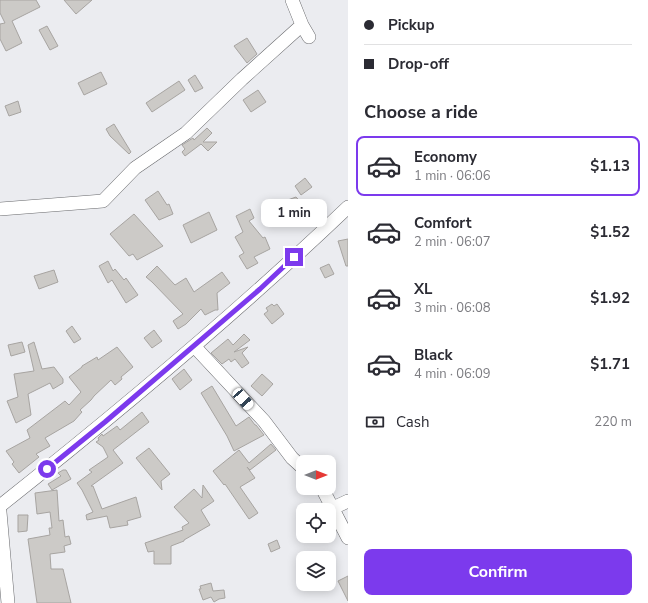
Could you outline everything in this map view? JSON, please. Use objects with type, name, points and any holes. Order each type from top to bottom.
[{"type":"street","points":[[292,0],[302,25],[309,37]]},
{"type":"street","points":[[0,209],[103,201],[135,168],[186,133],[242,79],[302,25]]},
{"type":"street","points":[[0,506],[94,432],[260,289],[348,207]]},
{"type":"street","points":[[194,346],[264,421],[296,462]]},
{"type":"street","points":[[336,507],[348,501]]},
{"type":"street","points":[[0,512],[8,603]]},
{"type":"street","points":[[336,514],[348,538]]},
{"type":"building","points":[[0,0],[36,0],[40,7],[12,21],[22,43],[6,51],[0,39],[0,24],[5,23],[0,13]]},
{"type":"building","points":[[64,0],[92,0],[76,14]]},
{"type":"building","points":[[47,26],[58,46],[50,50],[39,30]]},
{"type":"building","points":[[247,38],[257,54],[247,63],[234,46]]},
{"type":"building","points":[[101,72],[107,84],[84,95],[78,83]]},
{"type":"building","points":[[195,75],[203,88],[195,92],[188,80]]},
{"type":"building","points":[[179,81],[185,90],[152,112],[146,103]]},
{"type":"building","points":[[258,90],[266,102],[251,112],[243,100]]},
{"type":"building","points":[[18,101],[21,112],[9,116],[5,106]]},
{"type":"building","points":[[114,124],[131,152],[129,154],[110,136],[106,129]]},
{"type":"building","points":[[207,128],[212,133],[203,142],[217,142],[208,151],[201,144],[185,156],[182,152],[185,149],[182,145],[193,138],[194,140]]},
{"type":"building","points":[[305,178],[312,187],[301,195],[295,186]]},
{"type":"building","points":[[158,191],[167,205],[169,204],[173,214],[159,220],[145,200]]},
{"type":"building","points":[[296,197],[306,208],[292,220],[281,224],[274,205]]},
{"type":"building","points":[[250,209],[254,218],[249,221],[263,238],[265,237],[270,249],[254,257],[258,263],[247,269],[239,256],[244,253],[235,237],[243,232],[236,216]]},
{"type":"building","points":[[209,212],[217,230],[191,243],[183,225]]},
{"type":"building","points":[[134,214],[163,246],[137,260],[133,254],[129,256],[110,234]]},
{"type":"building","points":[[348,239],[348,266],[346,266],[338,241]]},
{"type":"building","points":[[108,261],[113,271],[115,269],[124,280],[126,278],[138,295],[126,303],[112,280],[108,283],[99,266]]},
{"type":"building","points":[[329,264],[334,274],[325,278],[320,268]]},
{"type":"building","points":[[157,266],[175,285],[186,278],[194,292],[222,272],[230,283],[217,293],[218,310],[205,315],[201,309],[186,324],[178,329],[173,321],[183,314],[146,277]]},
{"type":"building","points":[[54,270],[58,282],[39,289],[34,276]]},
{"type":"building","points":[[272,304],[274,306],[277,304],[284,314],[272,324],[264,314],[268,311],[266,308]]},
{"type":"building","points":[[72,326],[81,339],[74,343],[66,331]]},
{"type":"building","points":[[154,330],[162,341],[152,348],[144,338]]},
{"type":"building","points":[[244,334],[250,340],[234,352],[248,347],[242,353],[249,363],[242,368],[235,359],[231,362],[229,359],[222,364],[211,353],[228,339],[233,345]]},
{"type":"building","points":[[22,342],[25,352],[11,356],[8,345]]},
{"type":"building","points":[[34,342],[42,369],[54,367],[63,379],[63,383],[53,389],[50,383],[28,394],[31,415],[16,423],[7,401],[18,397],[14,374],[34,371],[28,345]]},
{"type":"building","points":[[117,347],[133,367],[121,377],[122,379],[115,385],[111,380],[80,410],[82,412],[74,421],[45,438],[50,446],[36,454],[39,457],[19,473],[12,464],[14,462],[6,451],[30,438],[27,430],[65,401],[69,405],[81,392],[69,377],[82,366],[97,357],[98,360]]},
{"type":"building","points":[[184,369],[192,380],[180,390],[172,379]]},
{"type":"building","points":[[262,374],[273,384],[262,396],[251,386]]},
{"type":"building","points":[[212,386],[236,426],[249,417],[264,435],[234,451],[227,436],[201,393]]},
{"type":"building","points":[[142,412],[149,422],[113,450],[123,463],[91,486],[93,486],[102,509],[136,497],[141,517],[127,521],[128,525],[110,528],[107,516],[87,520],[86,515],[93,512],[77,483],[92,472],[89,470],[108,457],[103,447],[96,442],[99,440],[98,438],[102,434],[103,436],[117,426],[120,430]]},
{"type":"building","points":[[271,444],[276,450],[250,470],[247,467],[255,478],[240,487],[258,513],[249,519],[225,484],[224,485],[213,471],[239,450],[249,463]]},
{"type":"building","points":[[149,448],[170,474],[161,481],[162,490],[136,458]]},
{"type":"building","points":[[66,470],[71,479],[52,490],[48,484],[61,476],[58,473]]},
{"type":"building","points":[[203,485],[214,501],[201,510],[210,525],[184,541],[171,546],[171,564],[154,564],[154,551],[148,552],[145,543],[183,530],[182,527],[189,523],[174,507],[194,489],[202,498]]},
{"type":"building","points":[[57,490],[59,521],[63,520],[65,537],[69,536],[71,544],[64,546],[65,552],[50,554],[51,569],[63,569],[71,603],[37,603],[28,539],[50,535],[49,528],[52,528],[50,512],[37,514],[35,493]]},
{"type":"building","points":[[18,515],[28,515],[27,531],[18,532]]},
{"type":"building","points":[[277,540],[280,548],[271,552],[268,544]]},
{"type":"building","points":[[348,576],[348,601],[338,581]]},
{"type":"building","points":[[211,583],[213,591],[224,590],[225,598],[214,602],[211,597],[203,600],[199,589],[201,589],[200,586]]},
{"type":"route","points":[[47,469],[94,432],[260,289],[294,257]]}]
